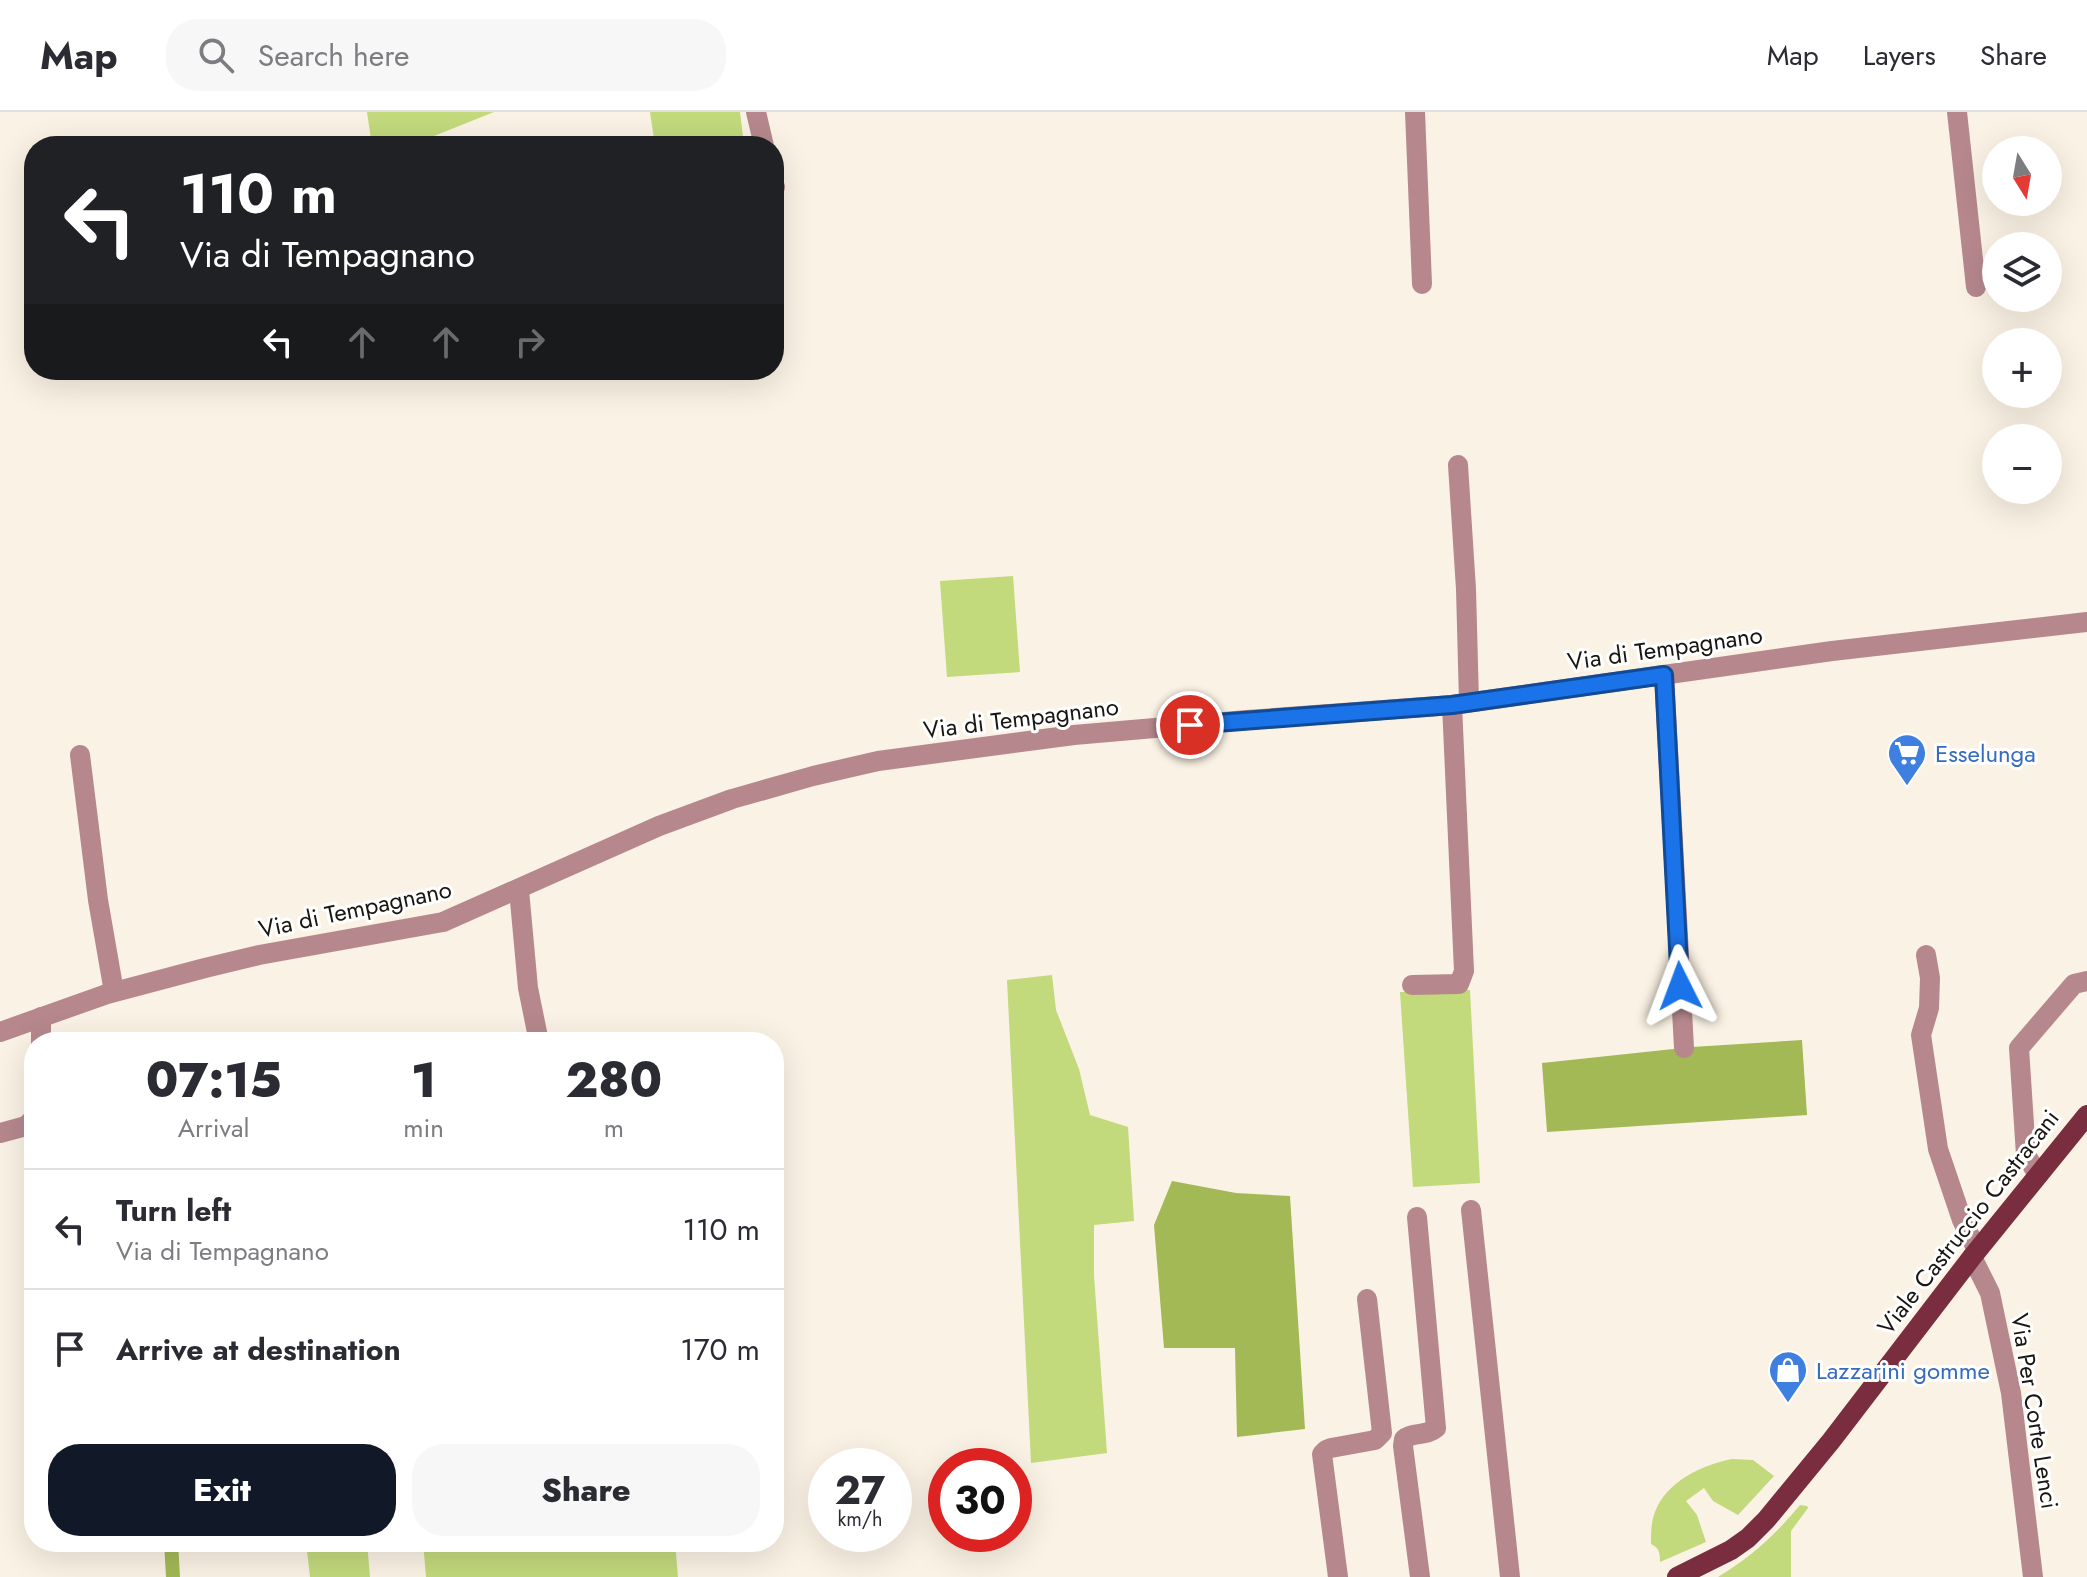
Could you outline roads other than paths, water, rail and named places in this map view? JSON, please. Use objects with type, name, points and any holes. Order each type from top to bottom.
[{"type":"main road","name":"Viale Castruccio Castracani","points":[[1677,1577],[1713,1561],[1748,1538],[1766,1520],[2087,1115]]},
{"type":"street","points":[[756,112],[762,136]]},
{"type":"street","points":[[1415,112],[1422,284]]},
{"type":"street","points":[[1957,112],[1976,287]]},
{"type":"street","points":[[1412,985],[1459,984],[1464,971],[1460,704],[1466,589],[1458,465]]},
{"type":"street","name":"Via di Tempagnano","points":[[0,1032],[114,992],[259,955],[443,922],[659,826],[732,799],[878,761],[1074,735],[1460,704],[1832,651],[2087,622]]},
{"type":"street","points":[[1664,675],[1684,1048]]},
{"type":"street","points":[[80,755],[98,900],[114,992]]},
{"type":"street","points":[[519,890],[528,988],[537,1032]]},
{"type":"street","name":"Via Per Corte Lenci","points":[[1926,955],[1930,978],[1929,1008],[1921,1035],[1938,1149],[1990,1293],[2011,1393],[2033,1577]]},
{"type":"street","points":[[2038,1175],[2026,1155],[2019,1048],[2074,984],[2087,981]]},
{"type":"street","points":[[41,1017],[41,1032]]},
{"type":"street","points":[[0,1133],[24,1127]]},
{"type":"street","points":[[1471,1210],[1510,1577]]},
{"type":"street","points":[[1417,1217],[1436,1428],[1430,1434],[1411,1434],[1404,1439],[1403,1446],[1420,1577]]},
{"type":"street","points":[[1338,1577],[1322,1454],[1331,1448],[1375,1440],[1382,1433],[1367,1299]]},
{"type":"place","name":"Esselunga","points":[[1907,787]]},
{"type":"place","name":"Lazzarini gomme","points":[[1788,1404]]}]
